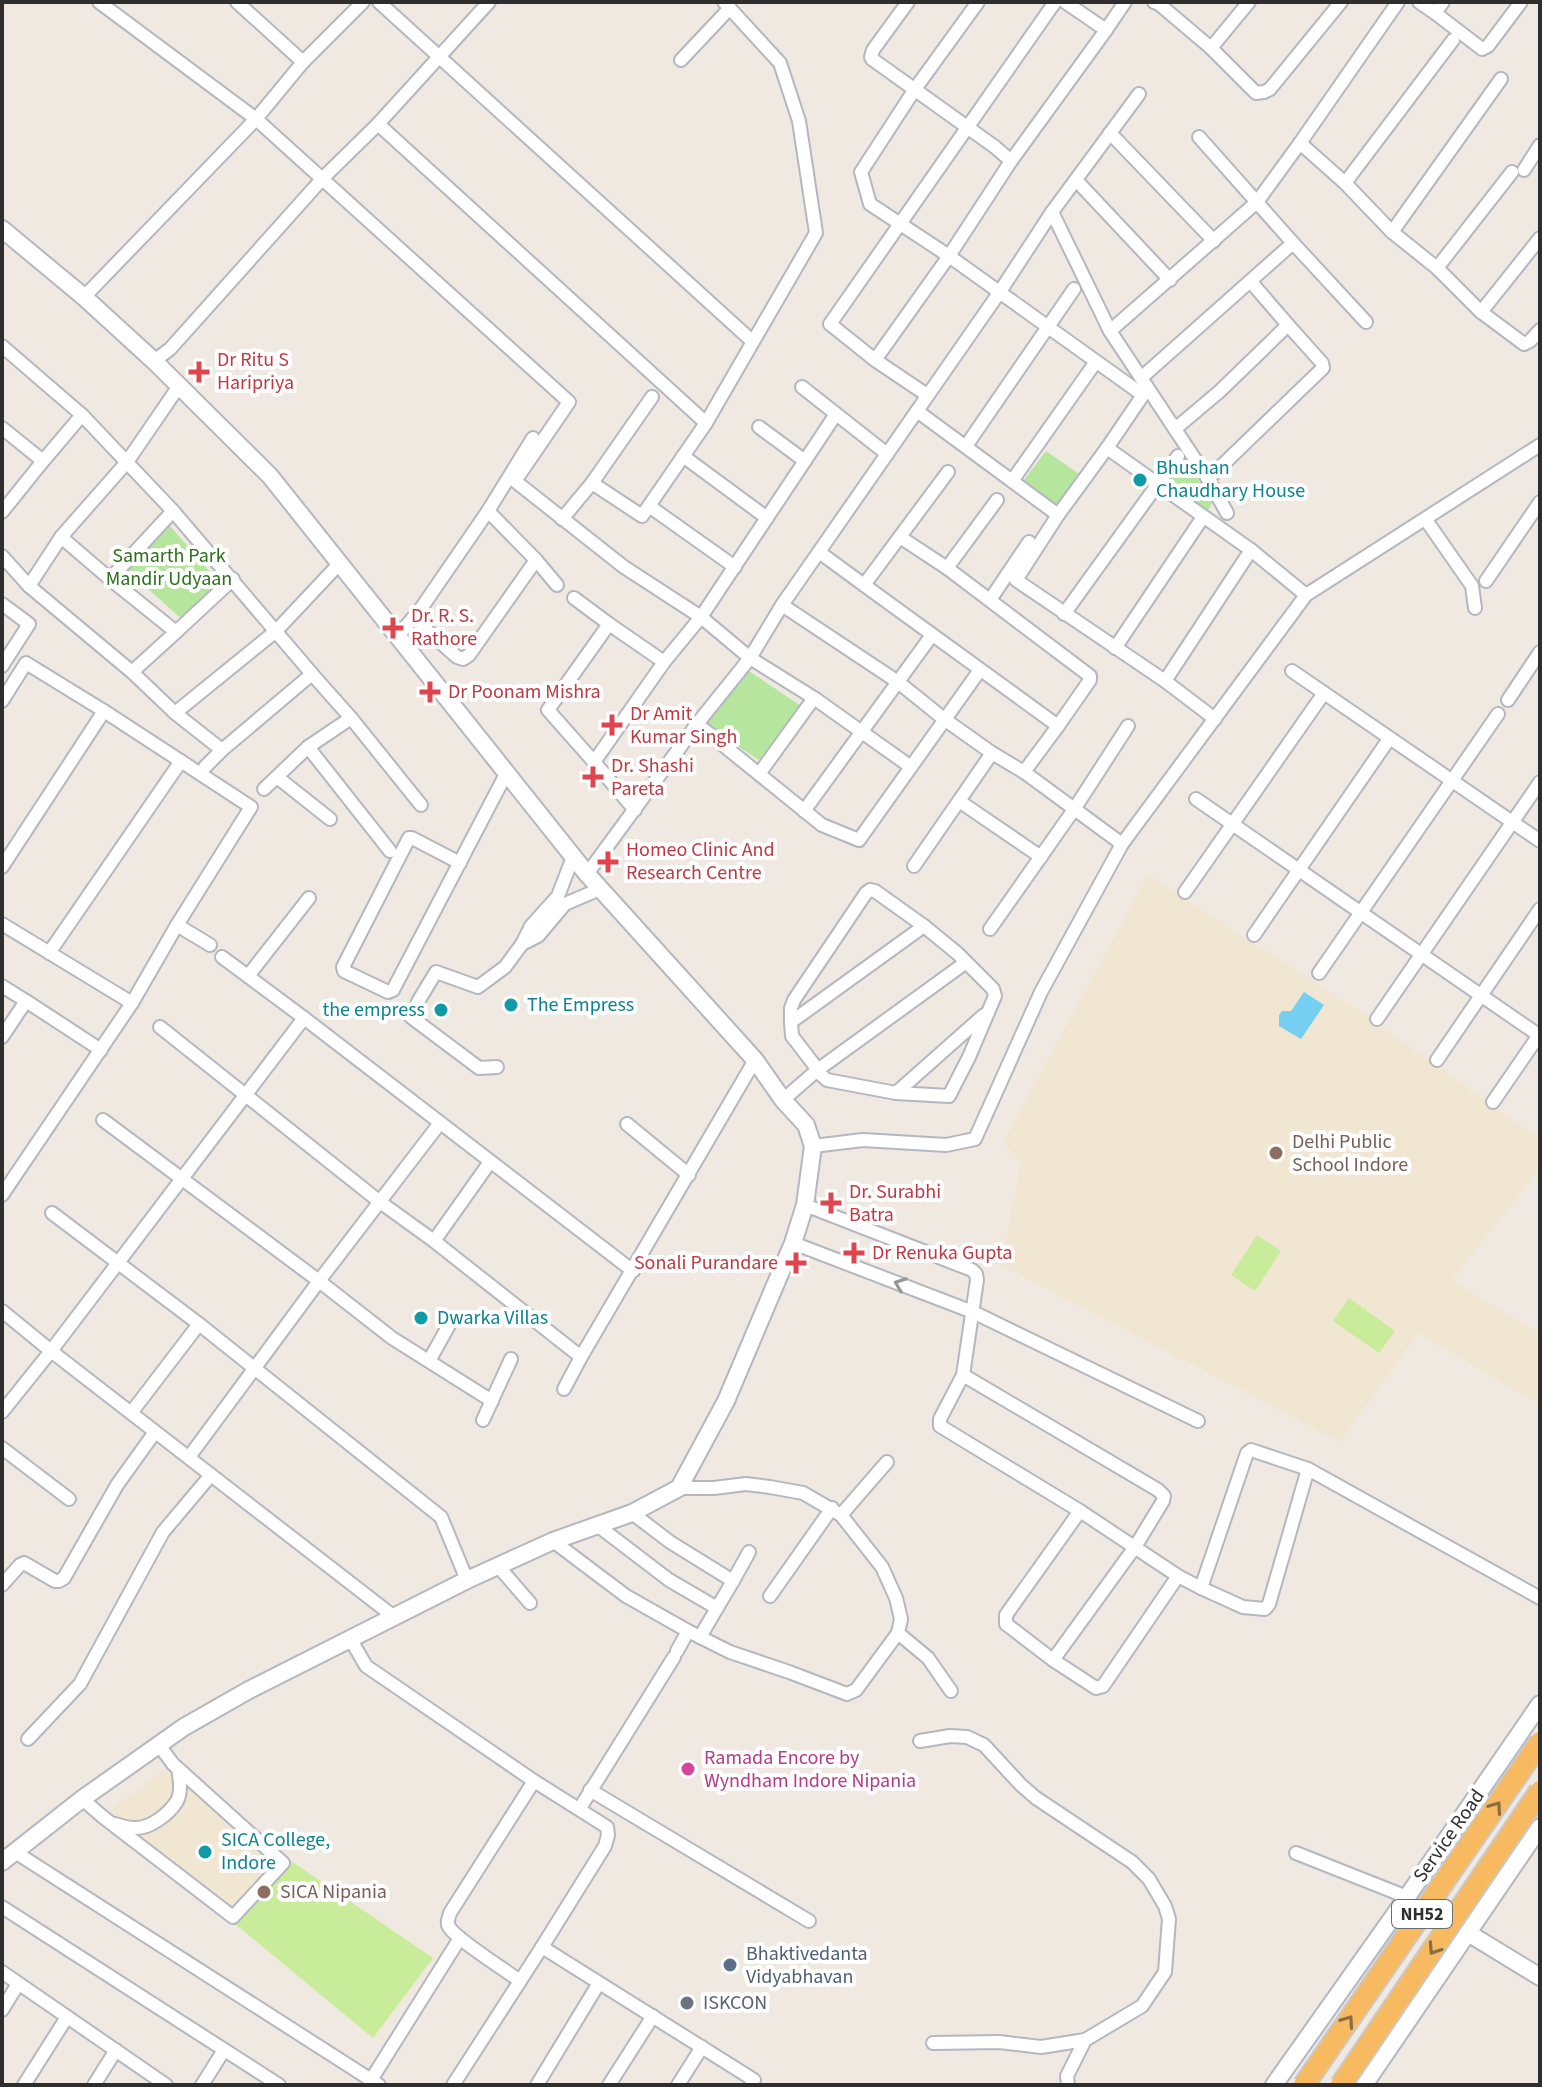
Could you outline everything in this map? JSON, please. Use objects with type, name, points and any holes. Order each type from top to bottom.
[{"type":"highway","name":"NH52","points":[[1304,2085],[1540,1742]]},
{"type":"highway","name":"NH52","points":[[1341,2085],[1540,1791]]},
{"type":"street","points":[[99,2],[256,119],[569,402],[515,481],[624,567],[701,617],[750,658],[814,698],[911,767]]},
{"type":"street","points":[[113,14],[120,2]]},
{"type":"street","points":[[237,2],[303,62]]},
{"type":"street","points":[[84,297],[256,119],[303,62],[363,2]]},
{"type":"street","points":[[379,2],[752,341]]},
{"type":"street","points":[[154,361],[170,349],[323,178],[378,124],[489,2]]},
{"type":"street","points":[[908,2],[871,57],[1011,161]]},
{"type":"street","points":[[978,2],[915,89],[861,172],[870,204],[949,256],[1143,395],[1016,580],[1165,681],[1215,719]]},
{"type":"street","points":[[927,395],[875,360],[830,324],[1055,2]]},
{"type":"street","points":[[1065,2],[1106,30]]},
{"type":"street","points":[[875,360],[949,256],[1011,161],[1125,2]]},
{"type":"street","points":[[1211,48],[1249,2]]},
{"type":"street","points":[[1158,3],[1211,48],[1256,93],[1270,89],[1341,2]]},
{"type":"street","points":[[1110,331],[1257,202],[1398,2]]},
{"type":"street","points":[[1419,2],[1439,7],[1482,49],[1488,46],[1521,2]]},
{"type":"street","points":[[592,483],[642,516],[706,423],[816,233],[799,121],[780,63],[727,5],[681,60]]},
{"type":"street","points":[[1345,183],[1453,40]]},
{"type":"street","points":[[1392,232],[1501,79]]},
{"type":"street","points":[[587,874],[697,724],[750,658],[782,605],[1052,212],[1139,94]]},
{"type":"street","points":[[378,124],[706,423]]},
{"type":"street","points":[[1110,133],[1214,241]]},
{"type":"street","points":[[1199,137],[1366,322]]},
{"type":"street","points":[[1300,143],[1481,312],[1524,344],[1540,330]]},
{"type":"street","points":[[1437,268],[1540,145]]},
{"type":"street","points":[[1076,180],[1170,280]]},
{"type":"street","points":[[1052,212],[1110,331],[1208,479],[1227,513]]},
{"type":"street","points":[[2,229],[84,297],[154,361],[270,476],[587,874],[755,1060],[783,1100],[806,1125],[813,1146],[805,1205],[793,1243],[726,1401],[679,1488]]},
{"type":"street","points":[[1481,312],[1540,238]]},
{"type":"street","points":[[1141,378],[1293,243]]},
{"type":"street","points":[[1208,479],[1323,368],[1322,363],[1251,282]]},
{"type":"street","points":[[966,446],[1074,289]]},
{"type":"street","points":[[1175,429],[1220,391],[1288,325]]},
{"type":"street","points":[[2,346],[82,415],[173,511],[351,718],[421,805]]},
{"type":"street","points":[[1012,481],[1095,363]]},
{"type":"street","points":[[29,586],[61,537],[127,462],[179,386]]},
{"type":"street","points":[[802,387],[887,454]]},
{"type":"street","points":[[562,519],[592,483],[652,397]]},
{"type":"street","points":[[917,411],[1058,515]]},
{"type":"street","points":[[594,762],[664,662],[701,617],[836,414]]},
{"type":"street","points":[[2,512],[82,415]]},
{"type":"street","points":[[759,427],[805,461]]},
{"type":"street","points":[[2,428],[43,461]]},
{"type":"street","points":[[397,637],[488,511],[533,438]]},
{"type":"street","points":[[813,1146],[863,1140],[946,1145],[975,1139],[1041,992],[1122,844],[1306,595],[1540,445]]},
{"type":"street","points":[[1107,448],[1251,550],[1306,595]]},
{"type":"street","points":[[683,456],[767,518]]},
{"type":"street","points":[[1064,614],[1178,456]]},
{"type":"street","points":[[864,585],[948,472]]},
{"type":"street","points":[[947,568],[997,500]]},
{"type":"street","points":[[1486,581],[1540,502]]},
{"type":"street","points":[[649,506],[735,567]]},
{"type":"street","points":[[110,579],[173,511]]},
{"type":"street","points":[[488,511],[557,585]]},
{"type":"street","points":[[1115,648],[1203,517]]},
{"type":"street","points":[[1426,520],[1472,586],[1475,608]]},
{"type":"street","points":[[61,537],[176,632]]},
{"type":"street","points":[[900,537],[947,568],[1090,676],[1024,772]]},
{"type":"street","points":[[990,600],[1029,542]]},
{"type":"street","points":[[1165,681],[1251,550]]},
{"type":"street","points":[[819,552],[1058,726]]},
{"type":"street","points":[[2,556],[29,586],[222,750]]},
{"type":"street","points":[[413,618],[463,659],[469,655],[536,560]]},
{"type":"street","points":[[175,713],[276,631],[339,564]]},
{"type":"street","points":[[132,672],[233,579]]},
{"type":"street","points":[[574,598],[664,662]]},
{"type":"street","points":[[2,604],[29,624],[2,666]]},
{"type":"street","points":[[782,605],[898,682],[944,719],[1024,772],[1122,844]]},
{"type":"street","points":[[609,624],[548,710],[635,810]]},
{"type":"street","points":[[804,811],[932,635]]},
{"type":"street","points":[[1508,700],[1540,652]]},
{"type":"street","points":[[2,701],[26,663],[251,807],[132,1003],[2,1195]]},
{"type":"street","points":[[697,724],[822,825],[859,840],[980,670]]},
{"type":"street","points":[[1292,671],[1540,841]]},
{"type":"street","points":[[205,767],[312,674]]},
{"type":"street","points":[[1185,892],[1324,693]]},
{"type":"street","points":[[759,774],[814,698]]},
{"type":"street","points":[[2,867],[104,711]]},
{"type":"street","points":[[1319,973],[1498,714]]},
{"type":"street","points":[[264,789],[308,747],[351,718]]},
{"type":"street","points":[[990,929],[1128,726]]},
{"type":"street","points":[[1254,935],[1389,739]]},
{"type":"street","points":[[308,747],[390,851]]},
{"type":"street","points":[[914,866],[992,753]]},
{"type":"street","points":[[49,953],[181,761]]},
{"type":"street","points":[[460,863],[409,838],[343,967],[344,971],[391,992],[460,863],[506,774]]},
{"type":"street","points":[[277,777],[330,819]]},
{"type":"street","points":[[1377,1019],[1540,782]]},
{"type":"street","points":[[1196,799],[1540,1035],[1493,1102]]},
{"type":"street","points":[[959,801],[1041,857]]},
{"type":"street","points":[[561,900],[573,857]]},
{"type":"street","points":[[497,1067],[479,1068],[411,1017],[419,1000],[436,972],[478,987],[505,967],[531,926],[561,900],[600,889]]},
{"type":"street","points":[[870,890],[924,926],[957,953],[993,989],[995,996],[949,1096],[896,1093],[827,1080],[792,1036],[791,1008],[794,1000],[870,890]]},
{"type":"street","points":[[248,976],[309,898]]},
{"type":"street","points":[[1437,1060],[1540,909]]},
{"type":"street","points":[[2,924],[132,1003]]},
{"type":"street","points":[[177,925],[210,945]]},
{"type":"street","points":[[791,1022],[924,926]]},
{"type":"street","points":[[222,957],[633,1271]]},
{"type":"street","points":[[783,1100],[818,1070],[965,963]]},
{"type":"street","points":[[2,986],[101,1050]]},
{"type":"street","points":[[2,1037],[26,1001]]},
{"type":"street","points":[[896,1093],[989,1011]]},
{"type":"street","points":[[2,1412],[304,1018]]},
{"type":"street","points":[[160,1027],[581,1357]]},
{"type":"street","points":[[564,1389],[755,1060]]},
{"type":"street","points":[[103,1120],[392,1338],[492,1401]]},
{"type":"street","points":[[189,1457],[440,1123]]},
{"type":"street","points":[[627,1124],[689,1175]]},
{"type":"street","points":[[434,1241],[490,1162]]},
{"type":"street","points":[[805,1205],[972,1270],[977,1280],[963,1375],[940,1419],[940,1426],[1080,1511],[1178,1576],[1243,1607],[1265,1609],[1308,1469]]},
{"type":"street","points":[[52,1213],[199,1324],[441,1517],[467,1580]]},
{"type":"street","points":[[793,1243],[973,1312],[1198,1421]]},
{"type":"street","points":[[2,1311],[393,1616]]},
{"type":"street","points":[[131,1413],[199,1324]]},
{"type":"street","points":[[429,1361],[449,1325]]},
{"type":"street","points":[[483,1420],[511,1359]]},
{"type":"street","points":[[963,1375],[1164,1496],[1135,1547],[1053,1660]]},
{"type":"street","points":[[2,1585],[24,1563],[55,1581],[64,1578],[117,1485],[155,1432]]},
{"type":"street","points":[[2,1448],[69,1499]]},
{"type":"street","points":[[1201,1588],[1247,1453],[1253,1450],[1308,1469],[1540,1598]]},
{"type":"street","points":[[770,1596],[836,1511],[887,1462]]},
{"type":"street","points":[[28,1739],[80,1684],[163,1532],[211,1475]]},
{"type":"street","points":[[460,1938],[367,2081],[8,1857],[82,1799],[184,1727],[249,1690],[467,1580],[553,1541],[632,1513],[679,1488],[746,1484],[770,1487],[803,1493],[836,1511],[882,1567],[896,1598],[901,1619],[898,1633],[856,1690],[847,1694],[730,1652],[688,1631],[626,1596],[553,1541]]},
{"type":"street","points":[[1080,1511],[1004,1617],[1006,1624],[1053,1660],[1096,1688],[1101,1688],[1178,1576]]},
{"type":"street","points":[[632,1513],[670,1542],[733,1581]]},
{"type":"street","points":[[597,1525],[669,1580],[717,1608]]},
{"type":"street","points":[[700,1637],[749,1552]]},
{"type":"street","points":[[498,1566],[530,1603]]},
{"type":"street","points":[[580,1808],[688,1631]]},
{"type":"street","points":[[898,1633],[928,1658],[951,1691]]},
{"type":"street","points":[[351,1640],[366,1666],[607,1827],[605,1846],[453,2085]]},
{"type":"street","name":"Service Road","points":[[1274,2085],[1540,1704]]},
{"type":"street","points":[[920,1741],[950,1736],[967,1737],[984,1745],[1036,1798],[1132,1862],[1149,1879],[1169,1919],[1165,1972],[1142,2006],[1085,2040],[1041,2047],[999,2042],[933,2043]]},
{"type":"street","points":[[82,1799],[233,1917],[283,1863],[178,1769],[159,1745]]},
{"type":"street","points":[[111,1824],[136,1829],[152,1824],[166,1813],[178,1800],[178,1769]]},
{"type":"street","points":[[520,1981],[460,1938],[448,1923],[450,1913],[534,1781]]},
{"type":"street","points":[[590,1790],[809,1921]]},
{"type":"street","points":[[1364,2085],[1540,1827]]},
{"type":"street","points":[[1296,1853],[1407,1897]]},
{"type":"street","points":[[2,1907],[279,2085]]},
{"type":"street","points":[[1468,1933],[1540,1977]]},
{"type":"street","points":[[542,1947],[755,2083]]},
{"type":"street","points":[[2,1972],[166,2085]]},
{"type":"street","points":[[537,2085],[599,1983]]},
{"type":"street","points":[[2,2010],[18,1984]]},
{"type":"street","points":[[609,2085],[653,2016]]},
{"type":"street","points":[[24,2085],[67,2017]]},
{"type":"street","points":[[1068,2085],[1067,2076],[1085,2040]]},
{"type":"street","points":[[678,2085],[702,2047]]},
{"type":"street","points":[[94,2085],[116,2050]]},
{"type":"street","points":[[202,2085],[224,2050]]},
{"type":"shaded area","name":"Delhi Public School Indore","points":[[1148,875],[1364,1014],[1540,1139],[1540,1169],[1452,1280],[1540,1334],[1540,1404],[1418,1334],[1340,1442],[1001,1265],[1021,1164],[1003,1142]]},
{"type":"shaded area","name":"SICA Nipania","points":[[177,1760],[291,1861],[433,1958],[373,2038],[234,1923],[95,1822]]},
{"type":"green space","points":[[1046,451],[1079,474],[1056,507],[1024,480]]},
{"type":"green space","points":[[1182,460],[1214,499],[1207,512],[1165,485]]},
{"type":"green space","name":"Samarth Park Mandir Udyaan","points":[[170,526],[224,588],[185,622],[125,568]]},
{"type":"green space","points":[[749,671],[801,706],[759,760],[705,725]]},
{"type":"green space","points":[[1257,1235],[1281,1251],[1255,1291],[1231,1275]]},
{"type":"green space","points":[[1349,1298],[1395,1331],[1379,1353],[1333,1321]]},
{"type":"green space","points":[[291,1861],[433,1958],[373,2038],[234,1923]]},
{"type":"water","points":[[1304,992],[1324,1005],[1301,1039],[1279,1026],[1279,1015],[1282,1011],[1291,1011]]},
{"type":"tunnel","points":[[1407,1897],[1461,1929]]},
{"type":"place","name":"Dr Ritu S Haripriya","points":[[199,372]]},
{"type":"place","name":"Bhushan Chaudhary House","points":[[1140,480]]},
{"type":"place","name":"Dr. R. S. Rathore","points":[[393,628]]},
{"type":"place","name":"Dr Poonam Mishra","points":[[430,692]]},
{"type":"place","name":"Dr Amit Kumar Singh","points":[[612,725]]},
{"type":"place","name":"Dr. Shashi Pareta","points":[[593,777]]},
{"type":"place","name":"Homeo Clinic And Research Centre","points":[[608,862]]},
{"type":"place","name":"The Empress","points":[[511,1005]]},
{"type":"place","name":"the empress","points":[[441,1010]]},
{"type":"place","name":"Delhi Public School Indore","points":[[1276,1153]]},
{"type":"place","name":"Dr. Surabhi Batra","points":[[831,1203]]},
{"type":"place","name":"Dr Renuka Gupta","points":[[854,1253]]},
{"type":"place","name":"Sonali Purandare","points":[[796,1263]]},
{"type":"place","name":"Dwarka Villas","points":[[421,1318]]},
{"type":"place","name":"Ramada Encore by Wyndham Indore Nipania","points":[[688,1769]]},
{"type":"place","name":"SICA College, Indore","points":[[205,1852]]},
{"type":"place","name":"SICA Nipania","points":[[264,1892]]},
{"type":"place","name":"Bhaktivedanta Vidyabhavan","points":[[730,1965]]},
{"type":"place","name":"ISKCON","points":[[687,2003]]}]
